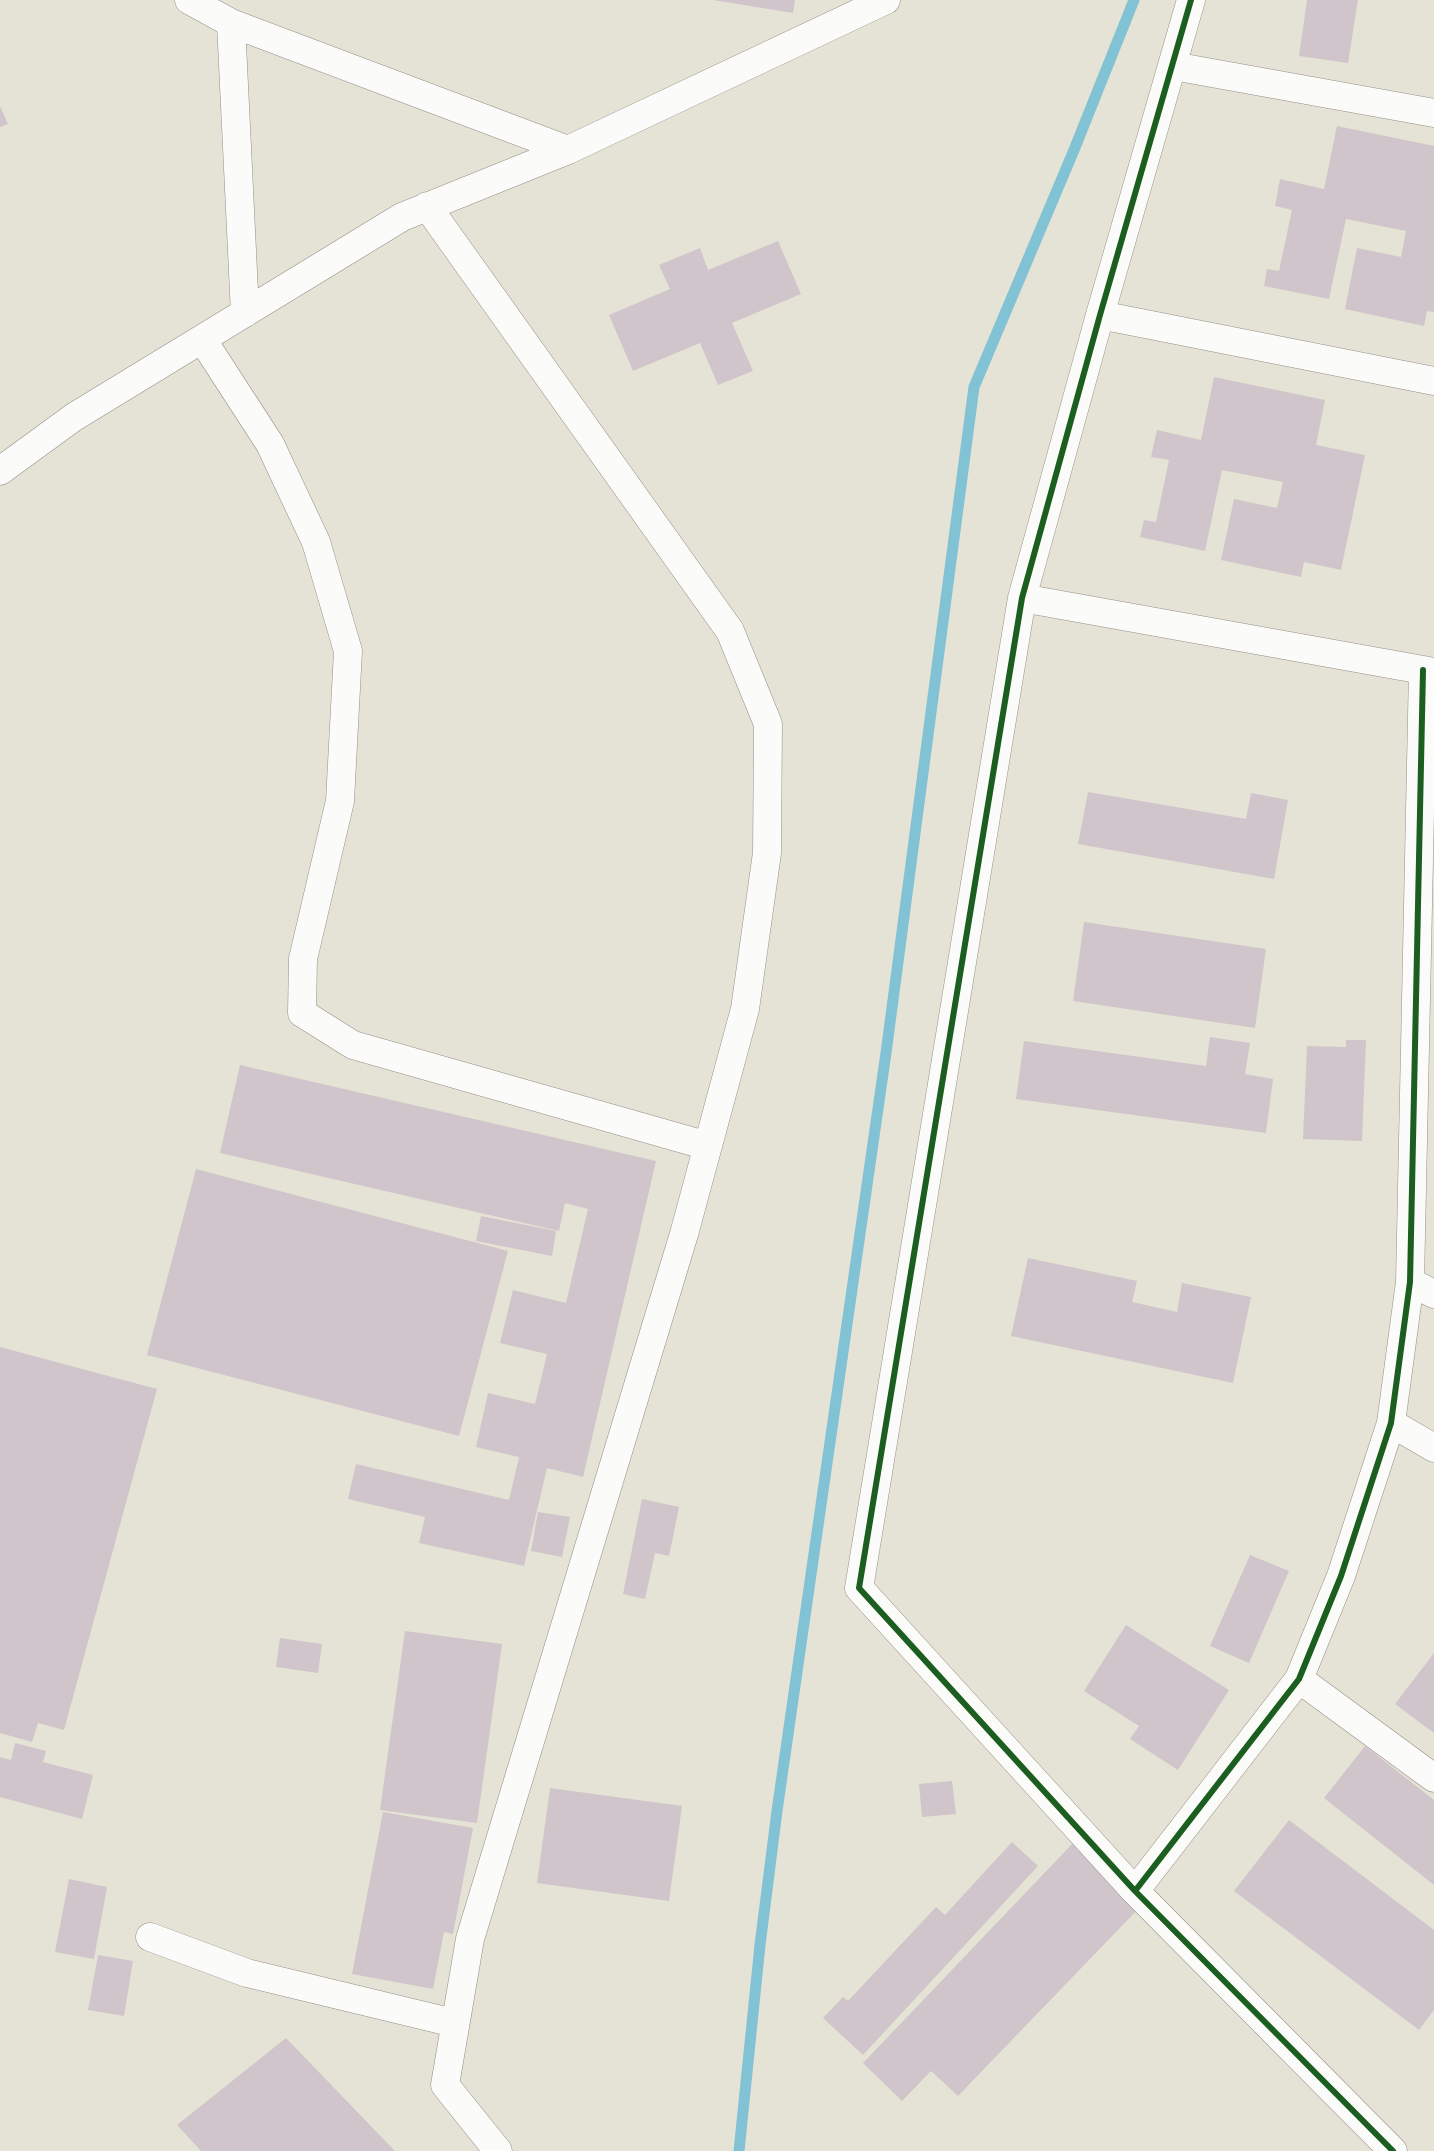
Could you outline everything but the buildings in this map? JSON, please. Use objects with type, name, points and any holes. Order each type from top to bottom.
[{"type":"street","points":[[189,0],[231,22],[568,150]]},
{"type":"street","points":[[0,471],[74,417],[402,217],[568,150],[886,0]]},
{"type":"street","points":[[1191,0],[1100,315],[1022,598],[859,1588],[1135,1891],[1393,2151]]},
{"type":"street","points":[[231,22],[245,313]]},
{"type":"street","points":[[1173,66],[1434,113]]},
{"type":"street","points":[[427,206],[730,631],[768,724],[767,853],[745,1009],[684,1234],[470,1939],[454,2023],[445,2085],[498,2151]]},
{"type":"street","points":[[1100,315],[1434,381]]},
{"type":"street","points":[[202,339],[270,444],[316,542],[348,651],[340,801],[303,959],[302,1013],[352,1045],[708,1146]]},
{"type":"street","points":[[1022,598],[1429,671],[1422,1288],[1391,1423],[1342,1576],[1299,1679],[1135,1891]]},
{"type":"street","points":[[1391,1423],[1434,1448]]},
{"type":"street","points":[[1299,1679],[1434,1778]]},
{"type":"street","points":[[150,1937],[247,1973],[454,2023]]},
{"type":"waterway","points":[[739,2151],[760,1945],[777,1811],[886,1053],[974,387],[1074,150],[1134,0]]},
{"type":"cycle path","points":[[1191,0],[1100,315],[1022,598],[859,1588],[1135,1891],[1393,2151]]},
{"type":"cycle path","points":[[1135,1891],[1299,1679],[1341,1576],[1391,1423],[1410,1282],[1423,670]]}]
